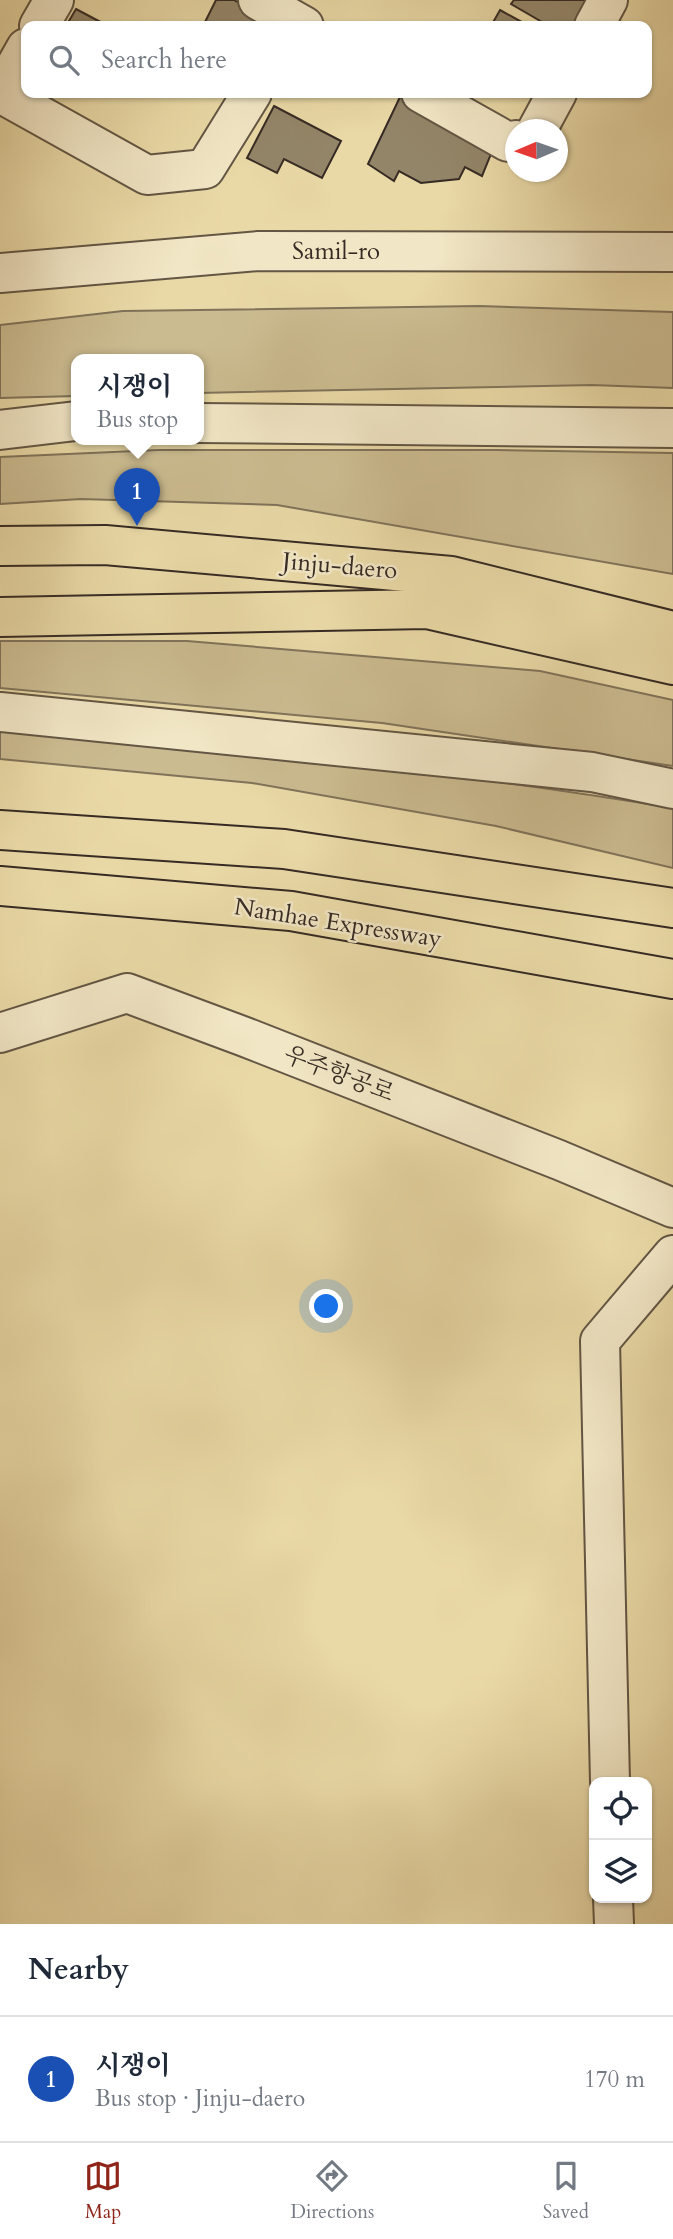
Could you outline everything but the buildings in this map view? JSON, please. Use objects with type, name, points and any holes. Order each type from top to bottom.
[{"type":"main road","name":"Jinju-daero","points":[[0,547],[105,545],[451,576],[673,631]]},
{"type":"main road","name":"Jinju-daero","points":[[0,617],[426,609],[673,665]]},
{"type":"main road","points":[[0,830],[284,849],[673,908]]},
{"type":"main road","name":"Namhae Expressway","points":[[0,886],[291,911],[673,979]]},
{"type":"street","points":[[41,21],[54,0]]},
{"type":"street","points":[[258,0],[292,21]]},
{"type":"street","points":[[597,21],[608,0]]},
{"type":"street","points":[[21,57],[0,93],[147,174],[205,169],[249,98]]},
{"type":"street","points":[[430,98],[505,140]]},
{"type":"street","points":[[543,119],[554,98]]},
{"type":"street","name":"Samil-ro","points":[[0,273],[259,251],[673,252]]},
{"type":"street","points":[[0,430],[71,422]]},
{"type":"street","points":[[204,423],[673,428]]},
{"type":"street","points":[[0,712],[592,772],[673,789]]},
{"type":"street","name":"우주항공로","points":[[0,1033],[127,993],[534,1150],[673,1208]]},
{"type":"street","points":[[610,1777],[600,1341],[673,1255]]},
{"type":"street","points":[[613,1903],[614,1924]]},
{"type":"shaded area","points":[[479,306],[673,312],[673,388],[592,385],[204,393],[204,354],[71,354],[71,396],[0,398],[0,325],[123,311]]},
{"type":"shaded area","points":[[158,450],[673,453],[673,574],[277,505],[81,499],[0,504],[0,457]]},
{"type":"shaded area","points":[[0,641],[187,641],[540,671],[673,700],[673,766],[382,723],[0,688]]},
{"type":"shaded area","points":[[0,726],[421,772],[673,808],[673,868],[496,826],[252,783],[0,759]]},
{"type":"place","name":"시쟁이","points":[[137,526]]}]
